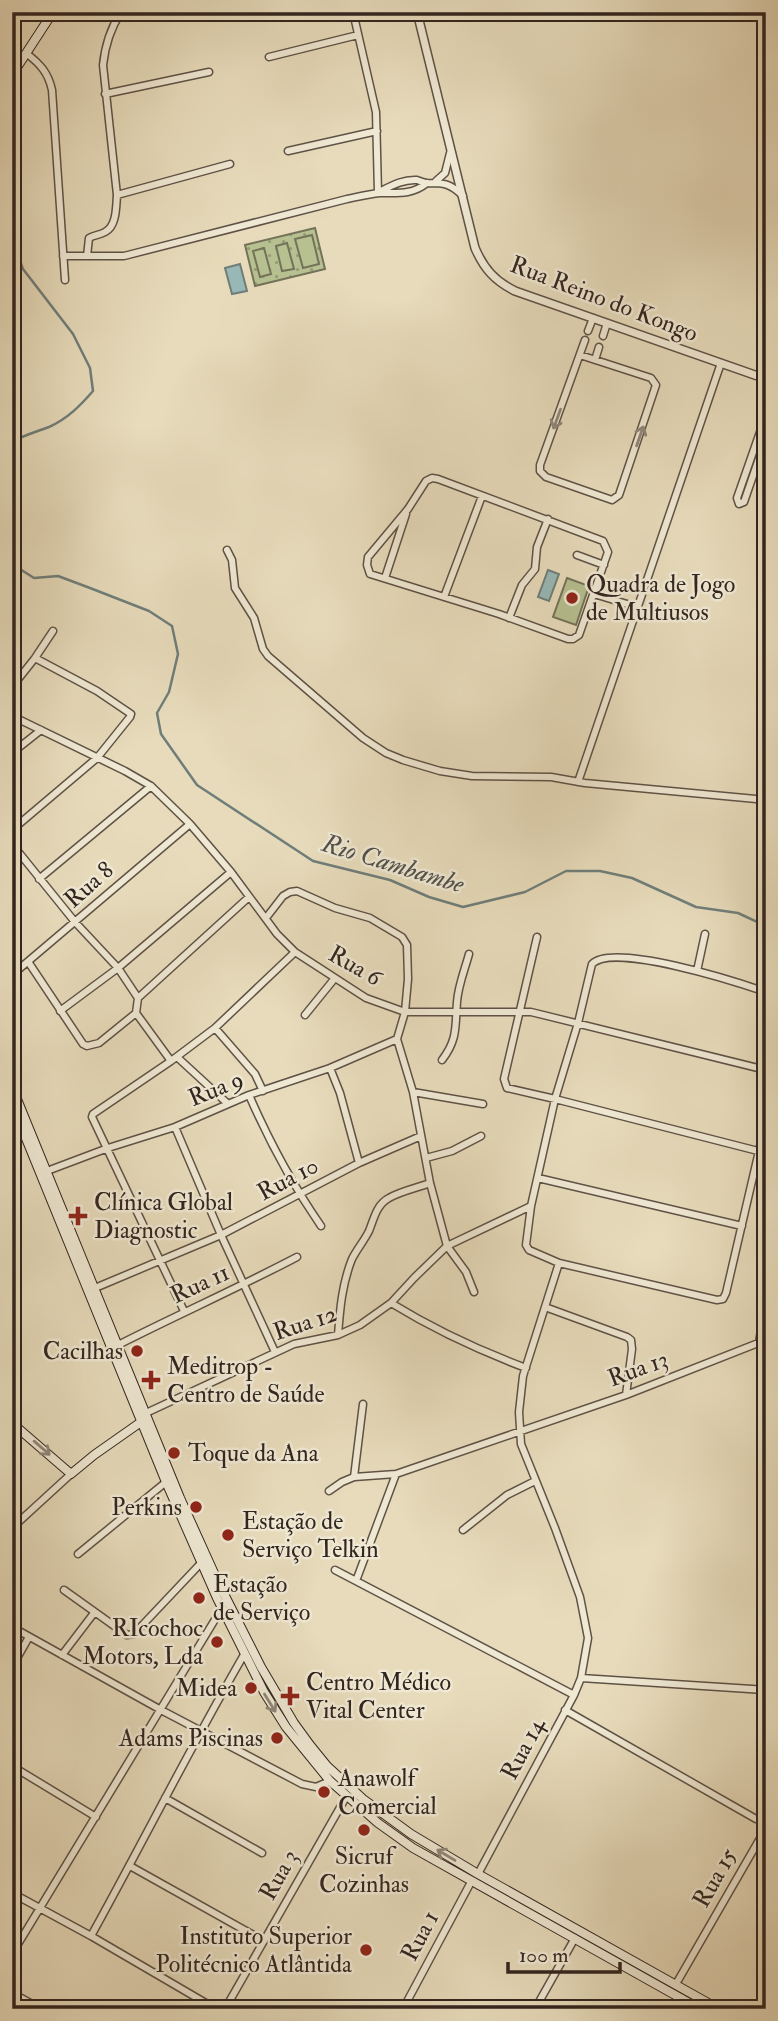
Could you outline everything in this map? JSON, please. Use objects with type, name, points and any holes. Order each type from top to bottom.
[{"type":"main road","points":[[12,75],[53,12]]},
{"type":"main road","points":[[12,1087],[180,1498],[223,1593],[261,1667],[310,1745],[327,1766],[386,1817],[478,1874],[719,2009]]},
{"type":"main road","points":[[12,1104],[166,1482],[222,1608],[264,1692],[286,1727],[330,1781],[377,1824],[471,1882],[700,2009]]},
{"type":"main road","points":[[12,1423],[71,1474],[141,1422]]},
{"type":"street","points":[[87,256],[89,238],[106,232],[113,222],[117,195],[103,65],[105,47],[121,12]]},
{"type":"street","points":[[353,12],[376,112],[378,193]]},
{"type":"street","name":"Rua Reino do Kongo","points":[[417,12],[475,248],[494,278],[515,290],[766,379]]},
{"type":"street","points":[[268,57],[358,35]]},
{"type":"street","points":[[26,53],[41,65],[52,90],[65,280]]},
{"type":"street","points":[[105,94],[209,72]]},
{"type":"street","points":[[288,151],[377,131]]},
{"type":"street","points":[[378,193],[407,180],[427,183],[436,181],[445,173],[450,146]]},
{"type":"street","points":[[117,195],[230,164]]},
{"type":"street","points":[[436,181],[450,186],[463,196]]},
{"type":"street","points":[[63,256],[124,256],[347,199],[378,193],[411,193],[427,183]]},
{"type":"street","points":[[588,331],[593,318]]},
{"type":"street","points":[[603,337],[607,323]]},
{"type":"street","points":[[580,355],[651,378],[656,385],[619,495],[612,500],[544,476],[540,471],[585,340]]},
{"type":"street","points":[[595,360],[599,347]]},
{"type":"street","points":[[578,782],[722,363]]},
{"type":"street","points":[[766,415],[736,499],[739,504],[744,502],[766,438]]},
{"type":"street","points":[[438,479],[482,496],[603,541],[608,552],[581,632],[573,639],[385,579],[368,571],[368,557],[408,509],[426,481],[438,479]]},
{"type":"street","points":[[444,597],[482,496]]},
{"type":"street","points":[[385,579],[408,509]]},
{"type":"street","points":[[509,618],[522,585],[535,569],[537,547],[548,519]]},
{"type":"street","points":[[227,550],[232,559],[235,588],[254,618],[263,649],[268,656],[363,738],[386,753],[440,771],[472,776],[560,778],[766,800]]},
{"type":"street","points":[[577,555],[604,565]]},
{"type":"street","points":[[594,594],[637,607]]},
{"type":"street","points":[[12,687],[53,631]]},
{"type":"street","points":[[12,830],[97,758],[131,714],[80,681],[35,658]]},
{"type":"street","name":"Rua 6","points":[[12,716],[151,786],[190,824],[231,872],[277,934],[295,952],[366,998],[405,1012],[531,1012],[766,1070]]},
{"type":"street","points":[[12,754],[41,730]]},
{"type":"street","points":[[39,879],[151,786]]},
{"type":"street","name":"Rua 8","points":[[12,975],[190,824]]},
{"type":"street","points":[[12,844],[75,922],[118,968],[138,998]]},
{"type":"street","points":[[60,1011],[118,968],[231,872]]},
{"type":"street","points":[[266,918],[283,896],[297,891],[335,908],[370,918],[405,940],[408,953],[405,1012],[397,1039],[413,1092],[430,1183],[447,1246],[466,1272],[474,1292]]},
{"type":"street","points":[[29,962],[83,1044],[90,1046],[99,1043],[136,1013],[138,998],[249,897]]},
{"type":"street","points":[[697,971],[705,934]]},
{"type":"street","points":[[537,937],[504,1079],[507,1088],[758,1151]]},
{"type":"street","points":[[184,1311],[108,1148],[92,1120],[93,1114],[215,1028],[295,952]]},
{"type":"street","points":[[442,1060],[452,1047],[457,1000],[469,954]]},
{"type":"street","points":[[766,992],[697,971],[636,958],[596,960],[590,972],[555,1099],[531,1206],[526,1245],[529,1250],[559,1262],[723,1299],[766,1121]]},
{"type":"street","points":[[305,1015],[335,978]]},
{"type":"street","points":[[136,1013],[174,1059],[227,1103]]},
{"type":"street","points":[[215,1028],[255,1074],[263,1091]]},
{"type":"street","name":"Rua 9","points":[[47,1171],[175,1127],[227,1103],[330,1068],[397,1039]]},
{"type":"street","points":[[330,1068],[340,1093],[359,1163]]},
{"type":"street","points":[[413,1092],[483,1104]]},
{"type":"street","points":[[248,1095],[271,1144],[299,1194],[321,1226]]},
{"type":"street","points":[[175,1127],[275,1352]]},
{"type":"street","name":"Rua 10","points":[[95,1288],[221,1235],[359,1163],[421,1136]]},
{"type":"street","points":[[426,1158],[452,1151],[481,1136]]},
{"type":"street","points":[[538,1178],[742,1226]]},
{"type":"street","points":[[338,1335],[345,1279],[353,1257],[368,1233],[377,1211],[389,1198],[430,1183]]},
{"type":"street","name":"Rua 12","points":[[146,1413],[294,1344],[338,1335],[360,1325],[391,1303],[447,1246],[531,1206]]},
{"type":"street","name":"Rua 11","points":[[118,1345],[297,1257]]},
{"type":"street","points":[[463,1530],[507,1495],[535,1481],[521,1444],[520,1394],[559,1262]]},
{"type":"street","points":[[762,1342],[766,1297]]},
{"type":"street","points":[[391,1303],[433,1329],[526,1368]]},
{"type":"street","points":[[545,1307],[631,1340],[626,1395]]},
{"type":"street","name":"Rua 13","points":[[354,1478],[396,1474],[626,1395],[762,1342]]},
{"type":"street","points":[[329,1491],[354,1478],[363,1404]]},
{"type":"street","points":[[12,1528],[71,1474]]},
{"type":"street","points":[[355,1581],[396,1474]]},
{"type":"street","name":"Rua 14","points":[[478,1874],[581,1678],[588,1637],[580,1597],[535,1481]]},
{"type":"street","points":[[78,1554],[166,1482]]},
{"type":"street","points":[[64,1590],[127,1635],[134,1634],[202,1562]]},
{"type":"street","points":[[335,1570],[573,1695]]},
{"type":"street","points":[[12,1955],[222,1608]]},
{"type":"street","points":[[62,1655],[94,1613]]},
{"type":"street","points":[[12,1627],[302,1784],[316,1787],[330,1781]]},
{"type":"street","points":[[12,1667],[29,1637]]},
{"type":"street","points":[[91,1936],[201,1729],[245,1653]]},
{"type":"street","points":[[581,1678],[766,1690]]},
{"type":"street","points":[[565,1710],[756,1819]]},
{"type":"street","points":[[12,1766],[96,1817]]},
{"type":"street","name":"Rua 3","points":[[225,2009],[346,1797]]},
{"type":"street","points":[[165,1798],[262,1853]]},
{"type":"street","name":"Rua 15","points":[[676,1984],[766,1828]]},
{"type":"street","points":[[130,1866],[264,1941]]},
{"type":"street","name":"Rua 1","points":[[402,2009],[471,1882]]},
{"type":"street","points":[[12,1893],[216,2009]]},
{"type":"street","points":[[535,2009],[575,1938]]},
{"type":"street","points":[[12,1993],[41,2009]]},
{"type":"street","points":[[676,2009],[682,1998]]},
{"type":"green space","points":[[315,228],[325,269],[255,286],[245,245]]},
{"type":"green space","points":[[312,235],[319,264],[303,268],[295,239]]},
{"type":"green space","points":[[287,243],[294,269],[282,271],[276,246]]},
{"type":"green space","points":[[264,248],[271,274],[260,277],[253,251]]},
{"type":"green space","name":"Quadra de Jogo de Multiusos","points":[[567,578],[589,586],[576,625],[553,617]]},
{"type":"water","points":[[240,264],[247,291],[232,294],[225,268]]},
{"type":"water","points":[[548,570],[559,574],[549,601],[538,597]]},
{"type":"waterway","points":[[12,23],[20,12]]},
{"type":"waterway","name":"Rio Cambambe","points":[[12,240],[23,269],[73,334],[90,368],[93,391],[62,420],[12,442]]},
{"type":"waterway","name":"Rio Cambambe","points":[[12,564],[34,578],[58,576],[90,588],[149,611],[172,626],[178,654],[169,692],[157,713],[161,734],[197,785],[313,861],[390,880],[429,897],[463,907],[525,892],[566,871],[600,871],[632,878],[696,907],[738,913],[766,926]]},
{"type":"place","name":"Quadra de Jogo de Multiusos","points":[[572,598]]},
{"type":"place","name":"Clínica Global Diagnostic","points":[[78,1216]]},
{"type":"place","name":"Cacilhas","points":[[137,1351]]},
{"type":"place","name":"Meditrop - Centro de Saúde","points":[[151,1380]]},
{"type":"place","name":"Toque da Ana","points":[[174,1453]]},
{"type":"place","name":"Perkins","points":[[196,1507]]},
{"type":"place","name":"Estação de Serviço Telkin","points":[[228,1535]]},
{"type":"place","name":"Estação de Serviço","points":[[199,1598]]},
{"type":"place","name":"RIcochoc Motors, Lda","points":[[217,1642]]},
{"type":"place","name":"Midea","points":[[251,1688]]},
{"type":"place","name":"Centro Médico Vital Center","points":[[290,1696]]},
{"type":"place","name":"Adams Piscinas","points":[[277,1738]]},
{"type":"place","name":"Anawolf Comercial","points":[[324,1792]]},
{"type":"place","name":"Sicruf Cozinhas","points":[[364,1830]]},
{"type":"place","name":"Instituto Superior Politécnico Atlântida","points":[[366,1950]]}]
